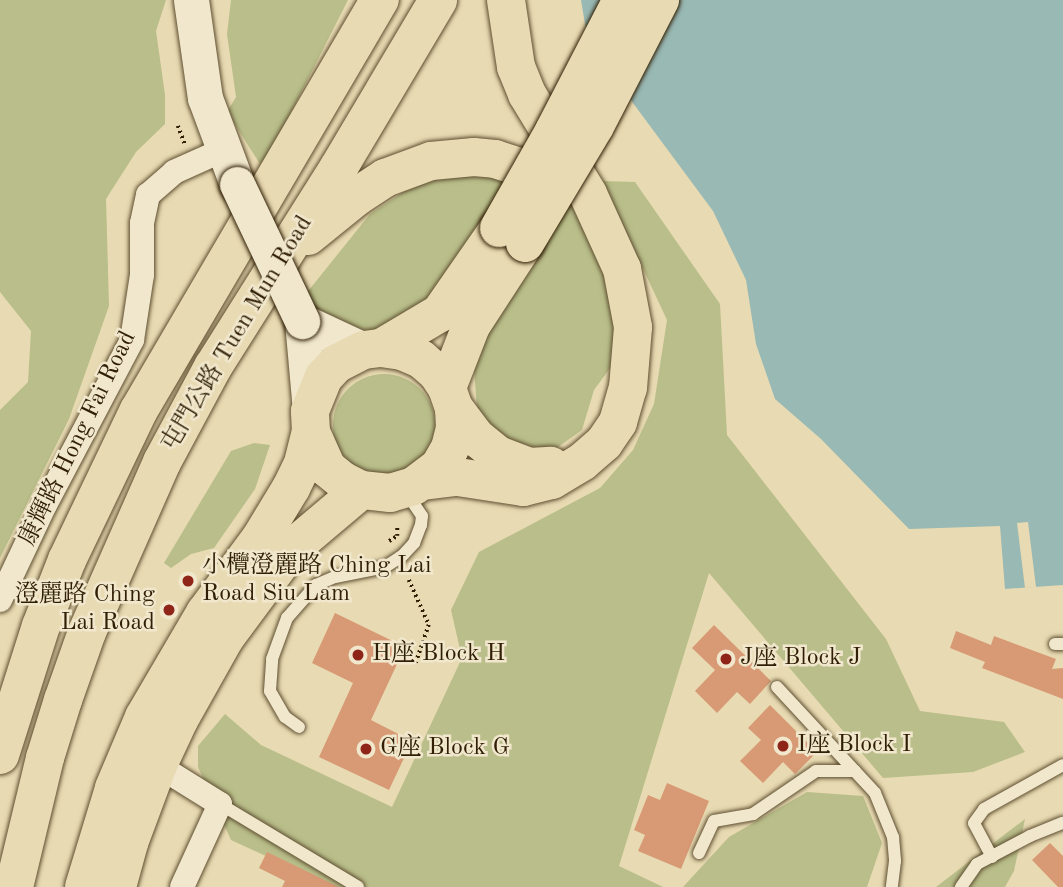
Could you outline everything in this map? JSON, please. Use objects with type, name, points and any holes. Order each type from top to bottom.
[{"type":"main road","points":[[191,0],[205,98],[236,184],[302,321],[311,421],[317,451],[327,468],[343,481],[361,490],[390,493],[458,477],[523,487],[537,486],[582,462],[611,434],[623,406],[631,367],[631,306],[614,249],[588,194],[527,94],[516,67],[506,0]]},
{"type":"main road","name":"屯門公路 Tuen Mun Road","points":[[0,755],[41,626],[67,560],[139,410],[380,0]]},
{"type":"main road","name":"屯門公路 Tuen Mun Road","points":[[14,887],[45,758],[63,700],[121,552],[182,424],[213,366],[279,264],[438,0]]},
{"type":"main road","points":[[414,486],[439,467],[450,447],[455,428],[451,398],[471,326],[512,236],[529,178],[622,0]]},
{"type":"main road","points":[[117,887],[129,843],[144,757],[144,717],[192,634],[275,517],[303,463],[311,421],[324,377],[336,364],[373,349],[440,313],[512,236],[595,125],[660,0]]},
{"type":"main road","points":[[279,264],[317,227],[385,178],[431,161],[474,157],[514,164],[558,185],[584,206],[614,249]]},
{"type":"main road","points":[[302,321],[373,349],[402,351],[421,359],[437,373],[451,398],[486,447],[513,462],[538,467],[582,462]]},
{"type":"main road","points":[[84,887],[98,835],[144,757],[203,675],[269,575],[311,531],[361,490]]},
{"type":"street","name":"康輝路 Hong Fai Road","points":[[0,600],[45,505],[132,340],[142,275],[142,223],[148,195],[174,172],[223,150]]},
{"type":"street","points":[[144,757],[220,804],[182,887]]},
{"type":"lane","points":[[299,727],[285,717],[270,691],[272,659],[287,618],[316,585],[335,577],[385,567],[402,556],[414,543],[422,516],[414,486]]},
{"type":"lane","points":[[777,687],[875,793],[886,815],[895,861],[892,887]]},
{"type":"lane","points":[[992,857],[974,823],[984,809],[1063,765]]},
{"type":"lane","points":[[699,853],[714,821],[753,814],[816,771],[855,771]]},
{"type":"lane","points":[[220,804],[358,887]]},
{"type":"lane","points":[[961,887],[977,864],[1030,836],[1063,823]]},
{"type":"path","points":[[389,541],[397,536],[397,528]]},
{"type":"path","points":[[409,580],[429,625],[416,663]]},
{"type":"green space","points":[[0,0],[166,0],[156,31],[165,95],[165,124],[136,152],[106,199],[109,306],[69,419],[0,558],[0,410],[28,382],[31,331],[0,292]]},
{"type":"green space","points":[[231,0],[348,0],[271,152],[260,164],[227,112],[236,97],[227,34]]},
{"type":"green space","points":[[431,174],[509,176],[443,288],[417,313],[370,331],[335,323],[318,313],[305,295],[370,214]]},
{"type":"green space","points":[[602,181],[635,182],[720,304],[727,435],[886,639],[920,711],[1004,722],[1025,752],[973,772],[883,778],[709,573],[619,866],[663,887],[333,887],[231,840],[198,767],[198,746],[225,714],[261,745],[392,807],[462,658],[451,610],[479,552],[600,488],[633,450],[654,404],[667,320]]},
{"type":"green space","points":[[570,204],[589,232],[616,291],[616,360],[594,390],[582,430],[558,447],[529,451],[503,440],[477,407],[474,369],[481,344]]},
{"type":"green space","points":[[384,374],[403,378],[420,389],[431,406],[435,425],[431,444],[420,461],[403,472],[384,476],[365,472],[348,461],[337,444],[333,425],[337,406],[348,389],[365,378]]},
{"type":"green space","points":[[254,443],[270,445],[255,489],[214,548],[191,554],[171,568],[164,563],[231,451]]},
{"type":"green space","points":[[807,792],[863,796],[882,843],[867,887],[683,887],[729,837]]},
{"type":"green space","points":[[1025,819],[1014,871],[1005,887],[936,887]]},
{"type":"water","points":[[581,0],[1063,0],[1063,585],[1005,589],[1000,526],[909,529],[821,439],[775,399],[756,344],[746,280],[713,211],[613,76],[586,30]]},
{"type":"pier","points":[[1028,522],[1036,587],[1025,588],[1017,523]]},
{"type":"building","points":[[335,613],[405,647],[371,720],[412,741],[389,790],[319,757],[353,683],[312,663]]},
{"type":"building","name":"J座 Block J","points":[[714,625],[771,681],[750,704],[737,692],[717,713],[695,691],[715,670],[692,648]]},
{"type":"building","points":[[956,631],[991,645],[994,636],[1056,659],[1052,669],[1063,668],[1063,699],[982,668],[985,662],[950,648]]},
{"type":"building","name":"I座 Block I","points":[[770,705],[817,752],[795,774],[783,762],[763,783],[740,761],[761,740],[748,728]]},
{"type":"building","points":[[667,783],[709,801],[681,869],[638,851],[645,835],[634,830],[648,795],[660,800]]},
{"type":"building","points":[[1050,843],[1063,856],[1063,887],[1058,887],[1032,860]]},
{"type":"building","points":[[267,852],[339,887],[282,887],[285,881],[259,868]]},
{"type":"place","name":"小欖澄麗路 Ching Lai Road Siu Lam","points":[[188,581]]},
{"type":"place","name":"澄麗路 Ching Lai Road","points":[[169,610]]},
{"type":"place","name":"H座 Block H","points":[[358,655]]},
{"type":"place","name":"J座 Block J","points":[[726,659]]},
{"type":"place","name":"I座 Block I","points":[[783,746]]},
{"type":"place","name":"G座 Block G","points":[[366,749]]}]
